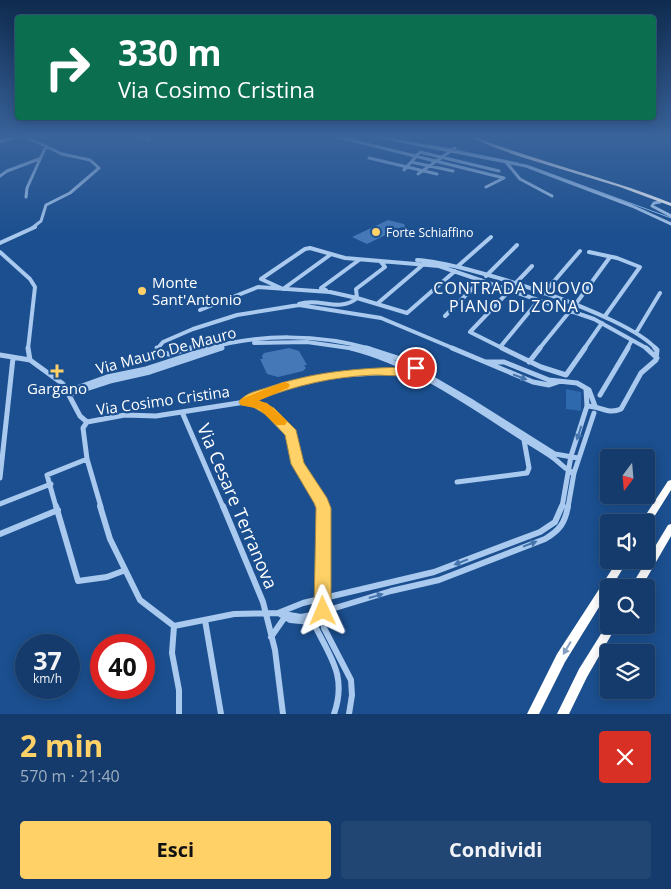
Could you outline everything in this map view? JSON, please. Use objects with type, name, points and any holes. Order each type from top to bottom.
[{"type":"highway","points":[[568,169],[670,202]]},
{"type":"highway","points":[[581,169],[632,185],[670,202]]},
{"type":"highway","points":[[651,514],[671,483]]},
{"type":"highway","points":[[640,579],[671,528]]},
{"type":"highway","points":[[533,714],[561,658],[617,569]]},
{"type":"highway","points":[[564,714],[583,673],[607,634]]},
{"type":"street","points":[[0,176],[11,169]]},
{"type":"street","points":[[26,197],[27,188],[35,169]]},
{"type":"street","points":[[0,243],[39,224],[46,204],[70,192],[99,169]]},
{"type":"street","points":[[416,169],[437,174]]},
{"type":"street","points":[[442,169],[453,172]]},
{"type":"street","points":[[466,169],[504,178],[486,187]]},
{"type":"street","points":[[491,169],[499,171]]},
{"type":"street","points":[[510,169],[523,184],[552,196]]},
{"type":"street","points":[[533,169],[671,224]]},
{"type":"street","points":[[418,174],[422,170]]},
{"type":"street","points":[[660,202],[654,203],[652,206],[671,216]]},
{"type":"street","points":[[458,266],[491,237]]},
{"type":"street","points":[[486,276],[517,245]]},
{"type":"street","points":[[282,290],[261,279],[305,249],[315,249],[330,255],[359,260],[425,263],[455,271],[602,323],[652,352],[657,358]]},
{"type":"street","points":[[543,294],[580,251]]},
{"type":"street","points":[[0,252],[30,279],[35,287],[28,349],[30,360]]},
{"type":"street","points":[[589,252],[636,264],[640,267],[605,316]]},
{"type":"street","points":[[282,290],[330,255]]},
{"type":"street","points":[[575,305],[610,257]]},
{"type":"street","points":[[359,260],[321,288],[378,303],[407,313],[455,271]]},
{"type":"street","points":[[383,262],[424,260],[458,266],[605,316],[652,344],[657,350],[657,358],[641,373],[621,409],[616,412],[596,412],[587,408]]},
{"type":"street","points":[[357,298],[356,289],[385,267],[383,262]]},
{"type":"street","points":[[378,303],[425,263]]},
{"type":"street","points":[[514,284],[532,266]]},
{"type":"street","points":[[445,316],[481,280]]},
{"type":"street","points":[[200,310],[258,287],[336,293]]},
{"type":"street","points":[[510,290],[470,332],[501,346],[529,362],[566,375],[602,323]]},
{"type":"street","points":[[636,333],[660,293]]},
{"type":"street","points":[[299,305],[305,302],[337,305],[351,304],[357,298]]},
{"type":"street","points":[[501,346],[539,300]]},
{"type":"street","points":[[216,347],[213,344],[207,344],[166,354],[158,352],[156,348],[163,342],[193,329],[237,314],[299,305],[376,317],[396,323],[482,362],[502,362],[543,378],[558,382],[577,383],[586,388],[591,394],[596,412],[571,472],[561,511],[555,522],[546,529],[434,572],[322,599],[313,599],[290,607],[283,615],[271,639]]},
{"type":"street","points":[[529,362],[570,311]]},
{"type":"street","name":"Via Mauro De Mauro","points":[[69,392],[107,377],[146,369],[216,347],[276,338],[321,339],[368,348],[397,358],[556,460],[571,472]]},
{"type":"street","points":[[600,395],[632,340]]},
{"type":"street","name":"Via Mauro De Mauro","points":[[69,392],[150,372],[221,349],[273,342],[308,341],[348,347],[386,358],[414,369],[555,454],[578,458]]},
{"type":"street","points":[[0,355],[30,360],[59,380],[69,392],[81,418],[87,422],[83,428],[87,459],[107,532],[137,596],[144,604],[162,615],[174,626]]},
{"type":"street","points":[[0,478],[13,358]]},
{"type":"street","name":"Via Cosimo Cristina","points":[[87,422],[118,416],[151,416],[246,402],[259,394],[297,381],[359,372],[414,369]]},
{"type":"street","points":[[174,626],[234,614],[267,613],[301,617],[439,580],[553,535],[566,520],[571,456],[587,408],[584,392],[586,388]]},
{"type":"street","points":[[246,402],[257,404],[270,411],[291,434],[297,464],[323,508],[322,599],[324,628],[351,680],[352,695],[349,714]]},
{"type":"street","points":[[587,408],[594,406]]},
{"type":"street","name":"Via Cesare Terranova","points":[[182,412],[258,587],[267,613],[281,691],[283,714]]},
{"type":"street","points":[[456,482],[527,473],[529,468],[524,440]]},
{"type":"street","points":[[87,459],[47,475],[78,581],[107,577],[123,571]]},
{"type":"street","points":[[0,504],[51,484]]},
{"type":"street","points":[[0,534],[58,510]]},
{"type":"street","points":[[283,615],[312,622],[331,657],[339,674],[341,688],[340,701],[334,714]]},
{"type":"street","points":[[205,620],[221,714]]},
{"type":"street","points":[[174,626],[172,653],[179,690],[179,714]]},
{"type":"shaded area","points":[[566,389],[581,392],[581,411],[566,409]]},
{"type":"building","name":"Forte Schiaffino","points":[[388,220],[404,224],[406,229],[402,227],[367,244],[352,237]]},
{"type":"building","points":[[289,348],[299,351],[307,365],[304,365],[306,368],[303,371],[278,377],[267,374],[260,359],[263,359],[264,353]]},
{"type":"waterway","points":[[538,169],[671,218]]},
{"type":"slow traffic","points":[[281,422],[263,406],[246,402],[252,397],[284,385]]},
{"type":"place","name":"Forte Schiaffino","points":[[376,232]]},
{"type":"place","name":"Monte Sant'Antonio","points":[[142,291]]},
{"type":"place","name":"Gargano","points":[[57,371]]},
{"type":"district","name":"CONTRADA NUOVO PIANO DI ZONA","points":[[514,297]]},
{"type":"route","points":[[323,611],[323,508],[321,502],[297,464],[294,439],[291,434],[263,406],[246,402],[252,397],[297,381],[352,372],[412,371],[416,368]]}]
